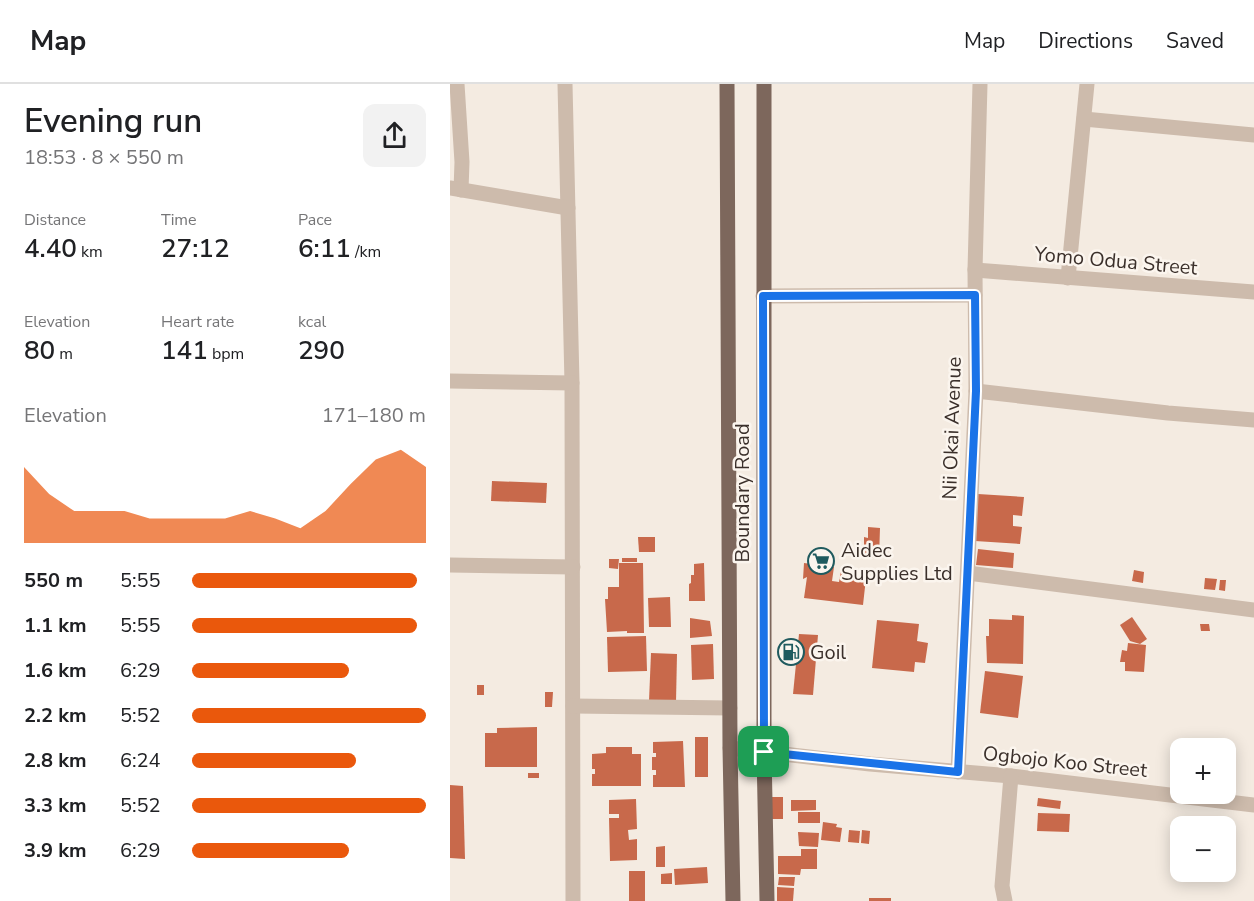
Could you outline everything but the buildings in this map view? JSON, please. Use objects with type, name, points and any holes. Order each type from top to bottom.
[{"type":"main road","name":"Boundary Road","points":[[727,84],[730,748],[733,901]]},
{"type":"main road","name":"Boundary Road","points":[[764,84],[764,752],[767,901]]},
{"type":"street","points":[[456,84],[462,162],[455,189],[568,208]]},
{"type":"street","points":[[565,84],[572,383],[573,901]]},
{"type":"street","name":"Nii Okai Avenue","points":[[958,772],[976,391],[975,270],[980,84]]},
{"type":"street","points":[[1068,279],[1087,84]]},
{"type":"street","points":[[1084,119],[1254,135]]},
{"type":"street","name":"Yomo Odua Street","points":[[975,270],[1254,292]]},
{"type":"street","points":[[763,296],[975,295]]},
{"type":"street","points":[[450,381],[572,383]]},
{"type":"street","points":[[976,391],[1168,413],[1254,420]]},
{"type":"street","points":[[450,565],[573,567]]},
{"type":"street","points":[[968,573],[1254,610]]},
{"type":"street","points":[[573,706],[730,708]]},
{"type":"street","name":"Ogbojo Koo Street","points":[[730,748],[1011,776],[1254,806]]},
{"type":"street","points":[[1005,901],[1002,886],[1011,776]]},
{"type":"place","name":"Aidec Supplies Ltd","points":[[821,561]]},
{"type":"place","name":"Goil","points":[[791,652]]},
{"type":"route","points":[[975,295],[976,391],[958,772],[764,752],[763,296],[975,295]]}]
